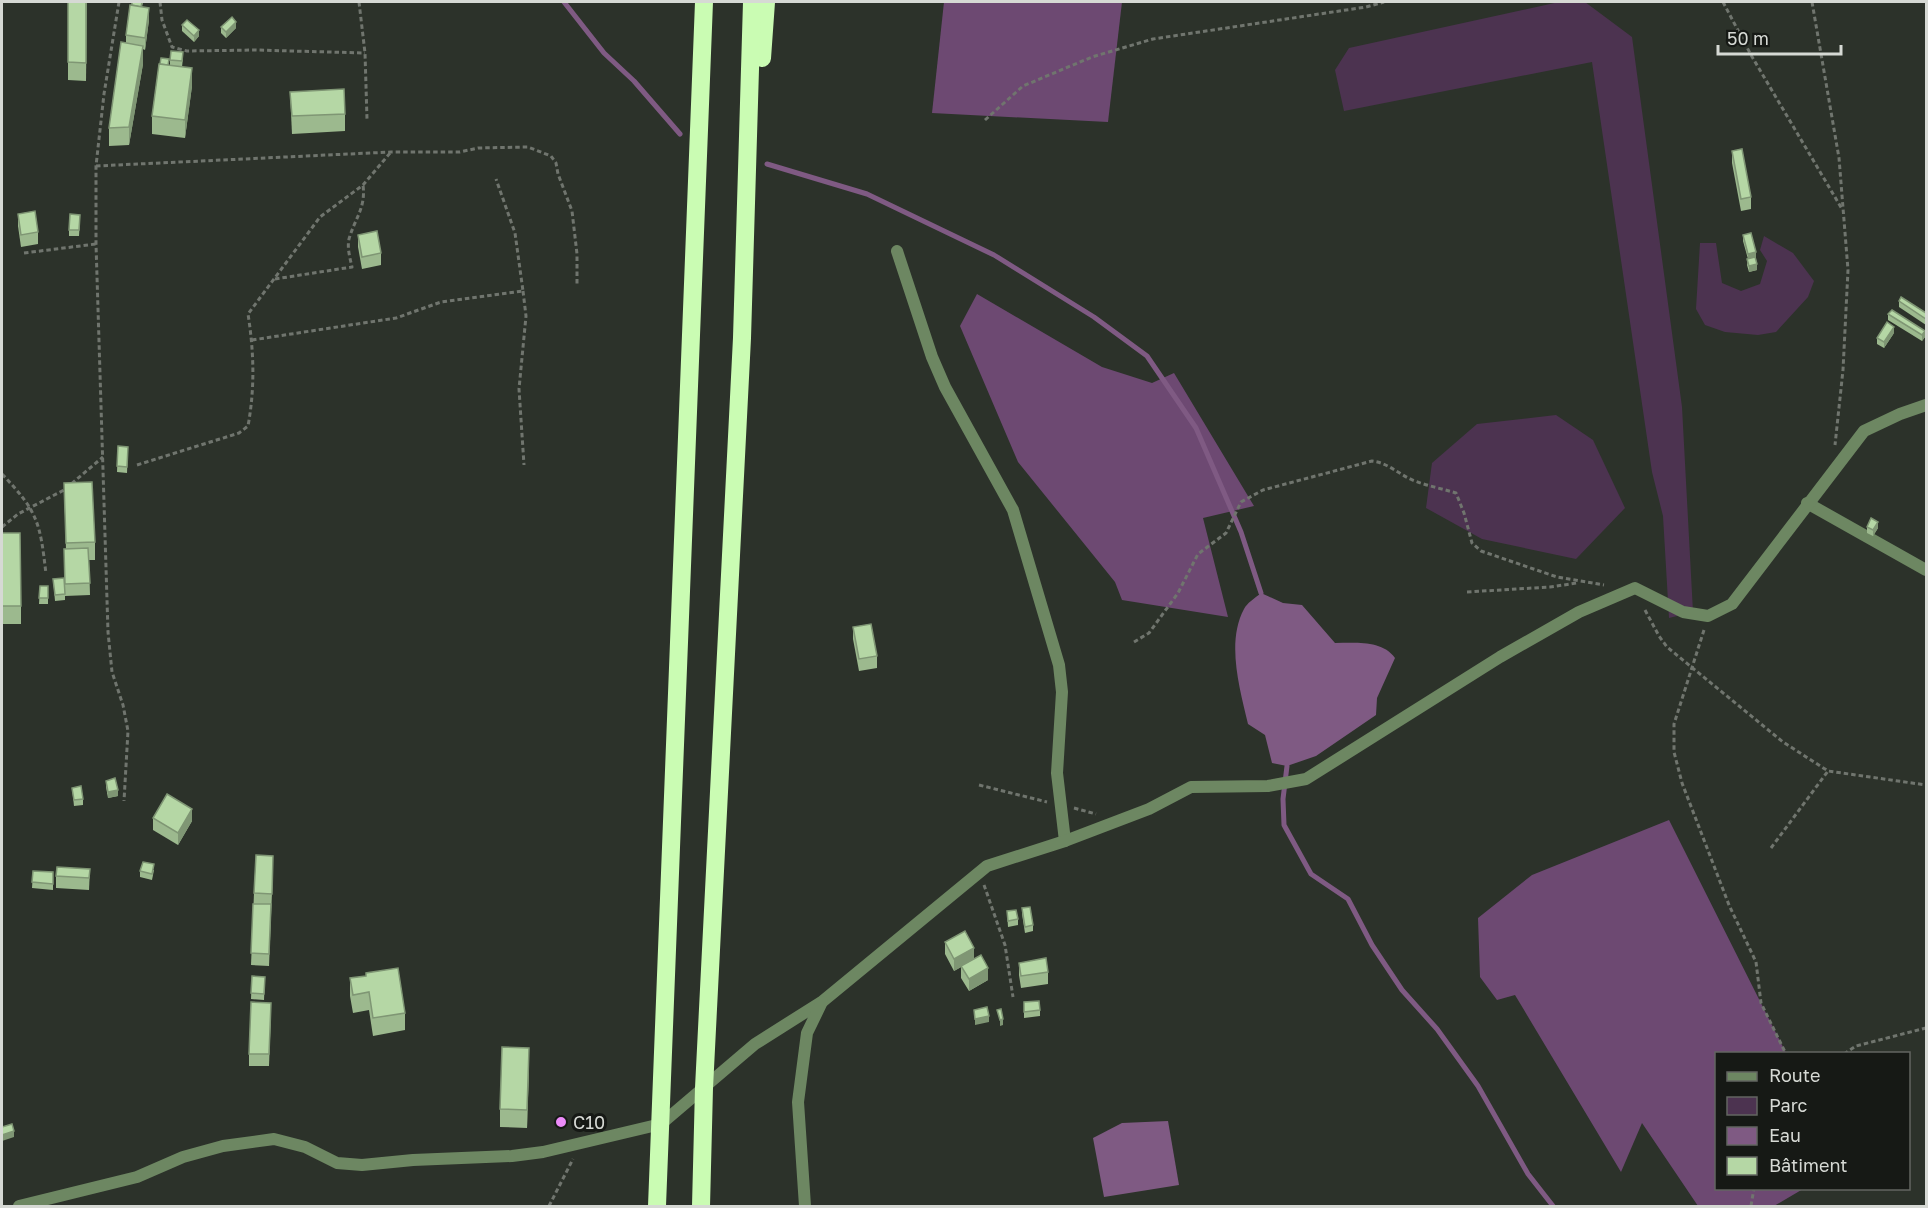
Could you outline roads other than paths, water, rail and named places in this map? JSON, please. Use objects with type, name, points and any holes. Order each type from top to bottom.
[{"type":"highway","points":[[692,2],[692,329]]},
{"type":"highway","points":[[657,1206],[704,2]]},
{"type":"highway","points":[[742,338],[752,2]]},
{"type":"highway","points":[[700,1206],[742,338],[766,2]]},
{"type":"street","points":[[897,251],[932,357],[945,387],[1013,510],[1059,665],[1062,692],[1057,773],[1065,841]]},
{"type":"street","points":[[19,1206],[137,1177],[193,1154],[223,1146],[274,1139],[305,1147],[337,1163],[362,1165],[543,1152],[661,1124],[755,1044],[823,1001],[987,866],[1065,841],[1149,809],[1191,787],[1268,786],[1306,779],[1500,657],[1579,612],[1635,588],[1683,612],[1708,616],[1732,604],[1864,431],[1926,405]]},
{"type":"street","points":[[1807,503],[1926,570]]},
{"type":"street","points":[[805,1206],[798,1102],[807,1033],[823,1001]]},
{"type":"water","points":[[1261,593],[1283,603],[1302,605],[1335,643],[1376,645],[1390,652],[1395,658],[1377,698],[1376,715],[1316,756],[1287,766],[1272,763],[1265,735],[1248,724],[1238,681],[1235,651],[1239,622],[1245,607]]},
{"type":"water","points":[[1168,1121],[1179,1185],[1104,1197],[1093,1138],[1122,1123]]},
{"type":"waterway","points":[[564,2],[604,53],[634,81],[680,134]]},
{"type":"waterway","points":[[767,164],[867,194],[994,255],[1094,317],[1147,356],[1196,428],[1241,532],[1261,593]]},
{"type":"waterway","points":[[1287,766],[1283,799],[1284,825],[1311,874],[1348,899],[1372,945],[1402,990],[1437,1029],[1478,1086],[1528,1174],[1553,1206]]},
{"type":"place","name":"C10","points":[[561,1122]]}]
